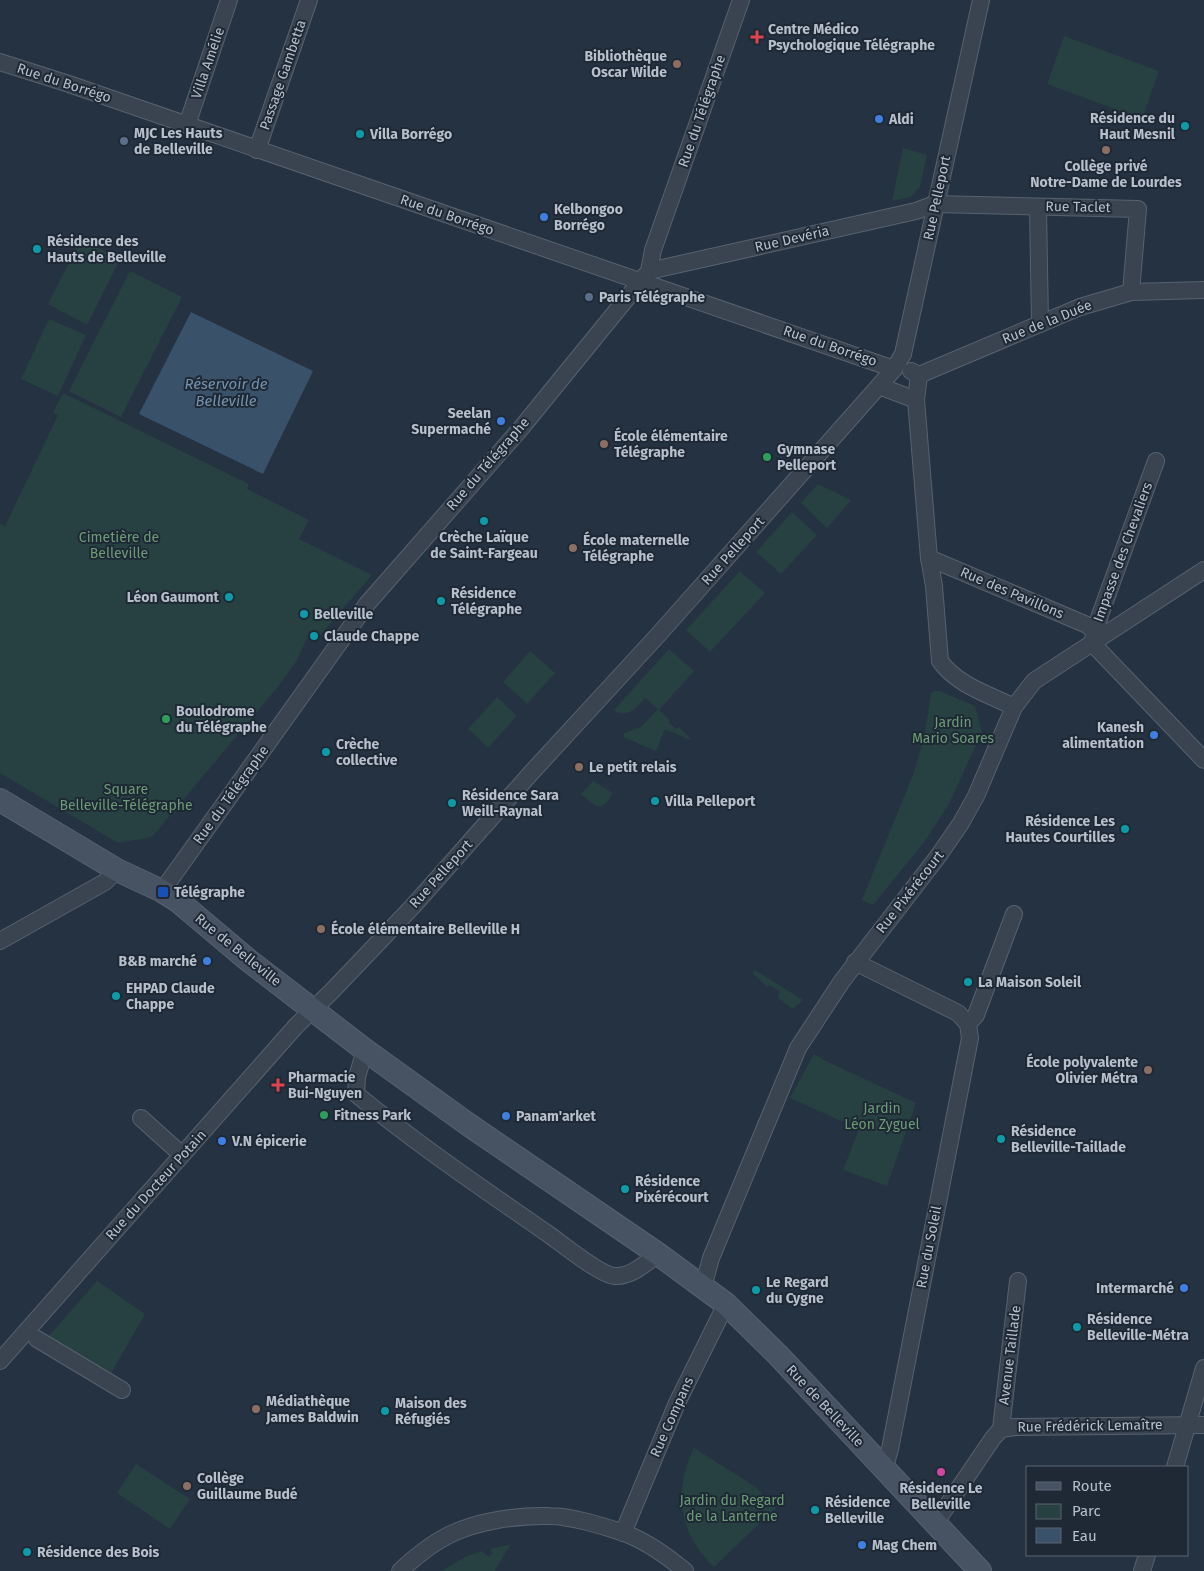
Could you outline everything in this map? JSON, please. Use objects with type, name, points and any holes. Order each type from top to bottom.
[{"type":"main road","name":"Rue de Belleville","points":[[0,800],[117,870],[162,891],[178,901],[312,1011],[365,1050],[461,1119],[658,1254],[726,1304],[778,1354],[980,1571]]},
{"type":"street","name":"Villa Amélie","points":[[187,125],[229,0]]},
{"type":"street","name":"Passage Gambetta","points":[[257,150],[308,0]]},
{"type":"street","name":"Rue du Télégraphe","points":[[162,891],[367,604],[522,427],[644,276],[741,0]]},
{"type":"street","name":"Rue Pelleport","points":[[312,1011],[414,905],[531,773],[659,634],[896,366],[903,354],[981,0]]},
{"type":"street","name":"Rue du Borrégo","points":[[0,62],[257,150],[644,276],[896,366]]},
{"type":"street","name":"Rue Devéria","points":[[644,276],[916,211],[935,204]]},
{"type":"street","name":"Rue Taclet","points":[[935,204],[1138,209],[1131,292]]},
{"type":"street","points":[[1038,207],[1040,324]]},
{"type":"street","name":"Rue de la Duée","points":[[919,375],[1080,308],[1131,292],[1204,290]]},
{"type":"street","points":[[896,366],[919,375],[916,400],[929,558],[934,586],[940,661],[947,671],[960,681],[1014,707]]},
{"type":"street","points":[[879,386],[916,400]]},
{"type":"street","name":"Impasse des Chevaliers","points":[[1093,637],[1156,462]]},
{"type":"street","name":"Rue des Pavillons","points":[[929,558],[1087,625],[1093,637],[1204,760]]},
{"type":"street","name":"Rue Pixérécourt","points":[[702,1287],[711,1258],[798,1048],[855,962],[939,855],[962,822],[976,796],[1014,707],[1034,681],[1093,637],[1204,570]]},
{"type":"street","points":[[0,941],[105,882],[117,870]]},
{"type":"street","points":[[855,962],[958,1013],[968,1024],[976,1015],[1014,914]]},
{"type":"street","name":"Rue du Docteur Potain","points":[[0,1361],[296,1026],[312,1011]]},
{"type":"street","name":"Rue du Soleil","points":[[884,1470],[890,1449],[970,1038],[968,1024]]},
{"type":"street","points":[[365,1050],[357,1077],[356,1094],[445,1162],[563,1245],[604,1273],[615,1276],[634,1271],[658,1254]]},
{"type":"street","points":[[141,1118],[182,1155]]},
{"type":"street","name":"Avenue Taillade","points":[[1002,1429],[1018,1281]]},
{"type":"street","name":"Rue Compans","points":[[623,1533],[677,1403],[726,1304]]},
{"type":"street","points":[[37,1338],[122,1390]]},
{"type":"street","points":[[1176,1466],[1196,1425],[1204,1368]]},
{"type":"street","name":"Rue Frédérick Lemaître","points":[[936,1522],[993,1438],[1002,1429],[1015,1427],[1196,1425]]},
{"type":"street","points":[[400,1571],[428,1548],[451,1534],[483,1523],[509,1518],[550,1516],[569,1518],[623,1533],[640,1540],[685,1571]]},
{"type":"street","points":[[1142,1571],[1147,1556]]},
{"type":"green space","points":[[1064,36],[1159,71],[1142,119],[1047,84]]},
{"type":"green space","points":[[903,148],[927,155],[920,187],[911,197],[892,201]]},
{"type":"green space","points":[[81,239],[120,259],[87,325],[48,304]]},
{"type":"green space","points":[[130,271],[182,297],[121,417],[69,391]]},
{"type":"green space","points":[[49,319],[86,335],[58,396],[21,379]]},
{"type":"green space","name":"Cimetière de Belleville","points":[[63,393],[249,484],[247,489],[309,520],[299,539],[372,575],[318,638],[309,634],[296,662],[277,688],[152,837],[118,843],[0,773],[0,524],[5,526],[58,415],[53,413]]},
{"type":"green space","points":[[818,484],[851,500],[827,528],[801,503]]},
{"type":"green space","points":[[792,512],[817,535],[781,574],[756,552]]},
{"type":"green space","points":[[740,571],[765,593],[710,652],[686,630]]},
{"type":"green space","points":[[669,649],[694,671],[659,710],[670,720],[668,722],[676,729],[679,727],[693,741],[665,729],[656,751],[623,737],[624,733],[641,727],[658,709],[645,698],[627,713],[623,714],[614,710]]},
{"type":"green space","points":[[530,651],[555,673],[527,704],[503,682]]},
{"type":"green space","name":"Jardin Mario Soares","points":[[940,691],[975,706],[982,732],[949,804],[925,841],[873,905],[862,900],[914,772],[925,733],[931,693]]},
{"type":"green space","points":[[497,697],[517,716],[488,748],[468,729]]},
{"type":"green space","points":[[593,781],[613,793],[602,806],[595,805],[581,794]]},
{"type":"green space","points":[[755,970],[803,1000],[793,1009],[778,998],[779,991],[770,985],[767,987],[752,973]]},
{"type":"green space","name":"Jardin Léon Zyguel","points":[[814,1054],[916,1103],[887,1186],[843,1170],[859,1129],[790,1098]]},
{"type":"green space","points":[[97,1281],[145,1314],[110,1375],[48,1337]]},
{"type":"green space","name":"Jardin du Regard de la Lanterne","points":[[694,1448],[756,1487],[776,1508],[714,1567],[693,1540],[686,1526],[683,1511],[683,1480]]},
{"type":"green space","points":[[136,1464],[190,1499],[170,1529],[117,1493]]},
{"type":"green space","points":[[511,1544],[495,1571],[442,1571],[467,1556],[482,1551],[489,1557],[492,1553],[490,1549]]},
{"type":"water","name":"Réservoir de Belleville","points":[[191,312],[313,371],[263,474],[139,414]]},
{"type":"place","name":"Centre Médico Psychologique Télégraphe","points":[[757,37]]},
{"type":"place","name":"Bibliothèque Oscar Wilde","points":[[677,64]]},
{"type":"place","name":"Aldi","points":[[879,119]]},
{"type":"place","name":"Résidence du Haut Mesnil","points":[[1185,126]]},
{"type":"place","name":"Villa Borrégo","points":[[360,134]]},
{"type":"place","name":"MJC Les Hauts de Belleville","points":[[124,141]]},
{"type":"place","name":"Collège privé Notre-Dame de Lourdes","points":[[1106,150]]},
{"type":"place","name":"Kelbongoo Borrégo","points":[[544,217]]},
{"type":"place","name":"Résidence des Hauts de Belleville","points":[[37,249]]},
{"type":"place","name":"Paris Télégraphe","points":[[589,297]]},
{"type":"place","name":"Seelan Supermaché","points":[[501,421]]},
{"type":"place","name":"École élémentaire Télégraphe","points":[[604,444]]},
{"type":"place","name":"Gymnase Pelleport","points":[[767,457]]},
{"type":"place","name":"Crèche Laïque de Saint-Fargeau","points":[[484,521]]},
{"type":"place","name":"École maternelle Télégraphe","points":[[573,548]]},
{"type":"place","name":"Léon Gaumont","points":[[229,597]]},
{"type":"place","name":"Résidence Télégraphe","points":[[441,601]]},
{"type":"place","name":"Belleville","points":[[304,614]]},
{"type":"place","name":"Claude Chappe","points":[[314,636]]},
{"type":"place","name":"Boulodrome du Télégraphe","points":[[166,719]]},
{"type":"place","name":"Kanesh alimentation","points":[[1154,735]]},
{"type":"place","name":"Crèche collective","points":[[326,752]]},
{"type":"place","name":"Le petit relais","points":[[579,767]]},
{"type":"place","name":"Villa Pelleport","points":[[655,801]]},
{"type":"place","name":"Résidence Sara Weill-Raynal","points":[[452,803]]},
{"type":"place","name":"Résidence Les Hautes Courtilles","points":[[1125,829]]},
{"type":"place","name":"Télégraphe","points":[[163,892]]},
{"type":"place","name":"École élémentaire Belleville H","points":[[321,929]]},
{"type":"place","name":"B&B marché","points":[[207,961]]},
{"type":"place","name":"La Maison Soleil","points":[[968,982]]},
{"type":"place","name":"EHPAD Claude Chappe","points":[[116,996]]},
{"type":"place","name":"École polyvalente Olivier Métra","points":[[1148,1070]]},
{"type":"place","name":"Pharmacie Bui-Nguyen","points":[[278,1085]]},
{"type":"place","name":"Fitness Park","points":[[324,1115]]},
{"type":"place","name":"Panam'arket","points":[[506,1116]]},
{"type":"place","name":"Résidence Belleville-Taillade","points":[[1001,1139]]},
{"type":"place","name":"V.N épicerie","points":[[222,1141]]},
{"type":"place","name":"Résidence Pixérécourt","points":[[625,1189]]},
{"type":"place","name":"Intermarché","points":[[1184,1288]]},
{"type":"place","name":"Le Regard du Cygne","points":[[756,1290]]},
{"type":"place","name":"Résidence Belleville-Métra","points":[[1077,1327]]},
{"type":"place","name":"Médiathèque James Baldwin","points":[[256,1409]]},
{"type":"place","name":"Maison des Réfugiés","points":[[385,1411]]},
{"type":"place","name":"Résidence Le Belleville","points":[[941,1472]]},
{"type":"place","name":"Collège Guillaume Budé","points":[[187,1486]]},
{"type":"place","name":"Résidence Belleville","points":[[815,1510]]},
{"type":"place","name":"Mag Chem","points":[[862,1545]]},
{"type":"place","name":"Résidence des Bois","points":[[27,1552]]},
{"type":"park label","name":"Square Belleville-Télégraphe","points":[[126,798]]}]
